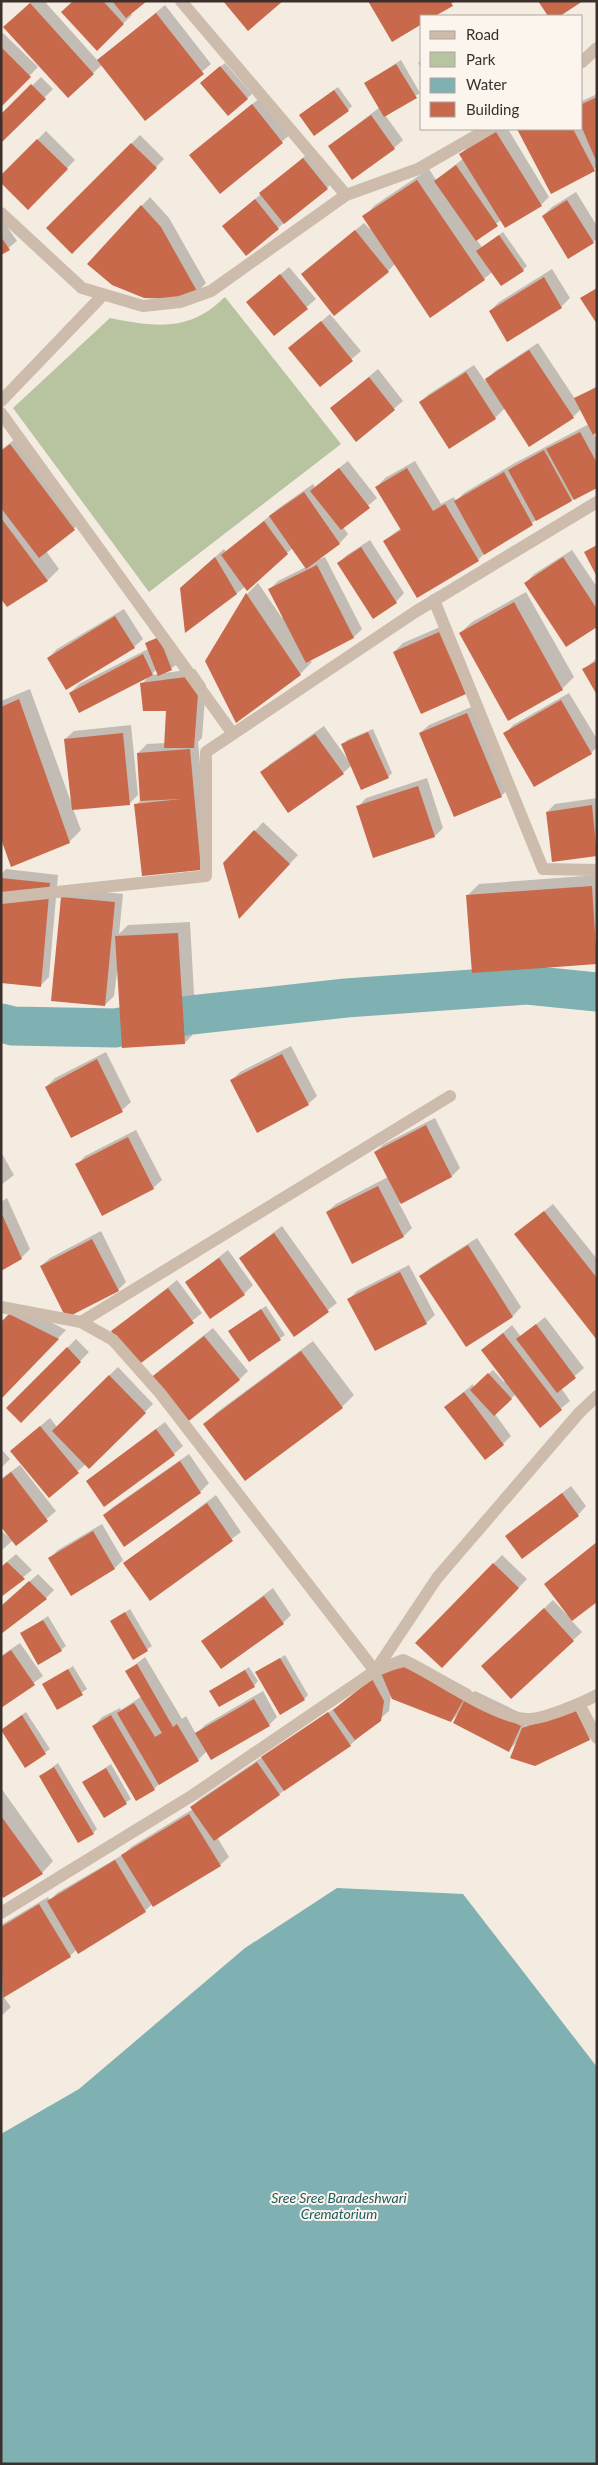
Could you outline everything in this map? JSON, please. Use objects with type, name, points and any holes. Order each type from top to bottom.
[{"type":"street","points":[[181,1],[346,195]]},
{"type":"street","points":[[583,61],[597,48]]},
{"type":"street","points":[[1,214],[82,288],[143,306],[180,302],[211,292],[346,195],[418,169],[486,130]]},
{"type":"street","points":[[1,400],[103,295]]},
{"type":"street","points":[[1,412],[233,734]]},
{"type":"street","points":[[1,898],[206,876],[206,752],[434,600],[597,502]]},
{"type":"street","points":[[434,600],[543,869],[597,870]]},
{"type":"street","points":[[81,1322],[450,1096]]},
{"type":"street","points":[[1,1307],[81,1322],[113,1340],[160,1393],[375,1671]]},
{"type":"street","points":[[375,1671],[437,1578],[579,1413],[597,1396]]},
{"type":"street","points":[[1,1913],[194,1795],[375,1671],[403,1660],[495,1711],[528,1719],[579,1704],[597,1695]]},
{"type":"street","points":[[579,1704],[597,1738]]},
{"type":"green space","points":[[225,297],[341,444],[149,592],[13,408],[110,318],[157,325],[181,323],[206,312]]},
{"type":"water","name":"Sree Sree Baradeshwari Crematorium","points":[[337,1888],[463,1894],[597,2067],[597,2464],[1,2464],[1,2134],[79,2089],[245,1948]]},
{"type":"building","points":[[73,1],[103,1],[124,24],[97,51],[61,12]]},
{"type":"building","points":[[112,1],[147,1],[126,18]]},
{"type":"building","points":[[223,1],[283,1],[248,31]]},
{"type":"building","points":[[368,1],[450,1],[453,6],[437,15],[420,15],[420,25],[392,42]]},
{"type":"building","points":[[538,1],[583,1],[562,15],[547,15]]},
{"type":"building","points":[[30,3],[94,74],[68,98],[3,27]]},
{"type":"building","points":[[156,13],[204,74],[145,121],[97,60]]},
{"type":"building","points":[[1,47],[31,77],[1,107]]},
{"type":"building","points":[[396,64],[417,98],[384,117],[364,83]]},
{"type":"building","points":[[220,66],[248,99],[228,116],[200,83]]},
{"type":"building","points":[[31,84],[46,99],[1,143],[1,114]]},
{"type":"building","points":[[334,90],[349,111],[314,136],[299,115]]},
{"type":"building","points":[[597,97],[597,163],[583,130],[583,104]]},
{"type":"building","points":[[252,104],[283,143],[220,194],[189,155]]},
{"type":"building","points":[[371,115],[395,149],[352,180],[328,146]]},
{"type":"building","points":[[518,130],[574,130],[595,171],[551,194]]},
{"type":"building","points":[[496,132],[542,206],[505,228],[459,154]]},
{"type":"building","points":[[37,139],[68,169],[28,210],[1,183],[1,175]]},
{"type":"building","points":[[131,143],[157,168],[72,254],[46,228]]},
{"type":"building","points":[[303,158],[328,189],[284,224],[259,193]]},
{"type":"building","points":[[456,165],[498,226],[476,241],[434,181]]},
{"type":"building","points":[[417,180],[485,280],[430,318],[362,216]]},
{"type":"building","points":[[255,199],[279,229],[246,256],[222,226]]},
{"type":"building","points":[[567,200],[594,243],[568,259],[542,216]]},
{"type":"building","points":[[141,205],[161,227],[198,293],[177,299],[144,298],[112,285],[87,264]]},
{"type":"building","points":[[355,230],[389,272],[334,316],[301,274]]},
{"type":"building","points":[[499,235],[524,271],[501,286],[476,251]]},
{"type":"building","points":[[1,237],[10,250],[1,255]]},
{"type":"building","points":[[280,274],[308,309],[274,336],[246,302]]},
{"type":"building","points":[[544,277],[562,308],[507,342],[489,311]]},
{"type":"building","points":[[597,288],[597,324],[580,298]]},
{"type":"building","points":[[321,321],[353,361],[320,387],[288,348]]},
{"type":"building","points":[[529,350],[574,418],[529,447],[485,379]]},
{"type":"building","points":[[466,372],[496,419],[449,449],[419,402]]},
{"type":"building","points":[[369,377],[395,410],[356,442],[330,408]]},
{"type":"building","points":[[597,387],[597,432],[593,435],[574,398]]},
{"type":"building","points":[[580,432],[597,463],[597,488],[574,500],[546,449]]},
{"type":"building","points":[[10,444],[75,530],[39,558],[1,508],[1,451]]},
{"type":"building","points":[[544,450],[572,501],[536,521],[508,470]]},
{"type":"building","points":[[339,468],[370,508],[341,530],[310,491]]},
{"type":"building","points":[[407,468],[433,511],[445,504],[479,561],[417,598],[383,541],[401,530],[375,487]]},
{"type":"building","points":[[504,472],[533,525],[484,555],[454,501]]},
{"type":"building","points":[[304,492],[340,544],[306,569],[269,516]]},
{"type":"building","points":[[1,518],[48,581],[7,607],[1,599]]},
{"type":"building","points":[[264,521],[288,554],[247,591],[221,555]]},
{"type":"building","points":[[597,545],[597,577],[584,552]]},
{"type":"building","points":[[361,547],[397,603],[373,619],[337,563]]},
{"type":"building","points":[[215,557],[237,594],[185,633],[180,588]]},
{"type":"building","points":[[563,557],[597,609],[597,627],[566,647],[524,583]]},
{"type":"building","points":[[317,565],[354,638],[306,663],[268,589]]},
{"type":"building","points":[[246,593],[301,675],[236,723],[205,661]]},
{"type":"building","points":[[514,602],[563,690],[508,721],[459,633]]},
{"type":"building","points":[[115,616],[135,648],[66,690],[47,658]]},
{"type":"building","points":[[439,632],[466,694],[421,714],[393,652]]},
{"type":"building","points":[[159,637],[172,670],[158,676],[145,643]]},
{"type":"building","points":[[143,654],[153,675],[79,713],[69,693]]},
{"type":"building","points":[[597,661],[597,695],[582,669]]},
{"type":"building","points":[[186,677],[198,694],[194,748],[164,748],[166,711],[143,711],[140,683]]},
{"type":"building","points":[[19,699],[70,843],[11,867],[1,839],[1,707]]},
{"type":"building","points":[[561,700],[592,754],[534,787],[503,733]]},
{"type":"building","points":[[467,713],[502,797],[454,817],[419,733]]},
{"type":"building","points":[[368,732],[389,778],[361,790],[341,744]]},
{"type":"building","points":[[123,733],[130,805],[72,810],[64,739]]},
{"type":"building","points":[[315,734],[344,774],[288,813],[260,772]]},
{"type":"building","points":[[190,749],[201,870],[142,876],[134,804],[181,799],[140,801],[137,753]]},
{"type":"building","points":[[418,786],[435,837],[373,858],[356,806]]},
{"type":"building","points":[[592,805],[597,856],[552,862],[546,812]]},
{"type":"building","points":[[254,830],[290,864],[239,919],[223,863]]},
{"type":"building","points":[[1,878],[50,883],[41,987],[1,983]]},
{"type":"building","points":[[592,886],[597,964],[472,973],[466,895]]},
{"type":"building","points":[[61,897],[115,902],[105,1006],[51,1001]]},
{"type":"building","points":[[178,933],[185,1044],[122,1048],[115,936]]},
{"type":"building","points":[[282,1054],[309,1105],[257,1133],[230,1080]]},
{"type":"building","points":[[97,1059],[123,1112],[71,1138],[45,1087]]},
{"type":"building","points":[[426,1125],[452,1177],[401,1204],[374,1152]]},
{"type":"building","points":[[128,1137],[154,1189],[102,1216],[75,1164]]},
{"type":"building","points":[[378,1186],[404,1237],[352,1264],[326,1212]]},
{"type":"building","points":[[544,1211],[597,1278],[597,1340],[514,1234]]},
{"type":"building","points":[[1,1212],[22,1259],[1,1271]]},
{"type":"building","points":[[274,1233],[329,1312],[294,1337],[239,1258]]},
{"type":"building","points":[[92,1239],[119,1291],[66,1318],[40,1266]]},
{"type":"building","points":[[468,1245],[513,1317],[466,1347],[419,1276]]},
{"type":"building","points":[[219,1258],[245,1295],[210,1319],[185,1282]]},
{"type":"building","points":[[400,1272],[427,1324],[375,1351],[347,1299]]},
{"type":"building","points":[[168,1288],[194,1323],[137,1366],[111,1331]]},
{"type":"building","points":[[261,1309],[281,1340],[249,1362],[228,1331]]},
{"type":"building","points":[[9,1314],[59,1339],[1,1399],[1,1322]]},
{"type":"building","points":[[536,1324],[576,1378],[557,1393],[516,1339]]},
{"type":"building","points":[[503,1333],[562,1410],[540,1428],[481,1350]]},
{"type":"building","points":[[204,1336],[240,1380],[185,1424],[149,1379]]},
{"type":"building","points":[[67,1347],[81,1362],[21,1423],[6,1408]]},
{"type":"building","points":[[301,1351],[343,1408],[245,1481],[203,1424]]},
{"type":"building","points":[[488,1373],[512,1399],[494,1416],[470,1390]]},
{"type":"building","points":[[109,1375],[146,1413],[89,1469],[52,1431]]},
{"type":"building","points":[[464,1392],[504,1445],[485,1460],[444,1407]]},
{"type":"building","points":[[40,1426],[79,1473],[49,1498],[10,1451]]},
{"type":"building","points":[[156,1429],[175,1455],[104,1507],[86,1481]]},
{"type":"building","points":[[180,1461],[201,1493],[124,1547],[103,1515]]},
{"type":"building","points":[[11,1472],[48,1521],[16,1546],[1,1527],[1,1480]]},
{"type":"building","points":[[562,1493],[579,1516],[522,1559],[505,1536]]},
{"type":"building","points":[[207,1503],[233,1541],[150,1601],[123,1563]]},
{"type":"building","points":[[93,1531],[115,1569],[71,1596],[48,1558]]},
{"type":"building","points":[[597,1542],[597,1602],[572,1621],[544,1584]]},
{"type":"building","points":[[7,1562],[25,1579],[1,1597],[1,1567]]},
{"type":"building","points":[[493,1563],[519,1588],[442,1668],[415,1643]]},
{"type":"building","points":[[29,1581],[47,1599],[1,1634],[1,1606]]},
{"type":"building","points":[[264,1596],[284,1624],[221,1669],[201,1641]]},
{"type":"building","points":[[544,1608],[574,1641],[511,1699],[481,1666]]},
{"type":"building","points":[[125,1612],[148,1651],[133,1660],[110,1621]]},
{"type":"building","points":[[43,1620],[62,1651],[38,1665],[20,1633]]},
{"type":"building","points":[[11,1650],[35,1685],[1,1708],[1,1657]]},
{"type":"building","points":[[280,1658],[305,1700],[280,1715],[255,1672]]},
{"type":"building","points":[[137,1664],[173,1727],[177,1724],[199,1761],[159,1785],[117,1713],[134,1703],[155,1737],[162,1733],[125,1671]]},
{"type":"building","points":[[405,1667],[464,1699],[451,1722],[392,1699],[381,1673]]},
{"type":"building","points":[[68,1669],[83,1695],[57,1710],[42,1684]]},
{"type":"building","points":[[245,1670],[255,1687],[219,1707],[209,1691]]},
{"type":"building","points":[[372,1679],[384,1701],[381,1721],[355,1740],[333,1710]]},
{"type":"building","points":[[254,1699],[270,1726],[211,1760],[195,1733]]},
{"type":"building","points":[[465,1699],[521,1726],[509,1752],[453,1723]]},
{"type":"building","points":[[576,1711],[590,1740],[535,1766],[510,1758],[522,1728]]},
{"type":"building","points":[[328,1712],[351,1746],[284,1791],[261,1757]]},
{"type":"building","points":[[22,1715],[46,1754],[25,1768],[1,1730]]},
{"type":"building","points":[[111,1715],[155,1790],[136,1801],[92,1726]]},
{"type":"building","points":[[257,1762],[280,1795],[214,1841],[190,1807]]},
{"type":"building","points":[[54,1767],[94,1834],[78,1843],[39,1776]]},
{"type":"building","points":[[106,1768],[127,1804],[104,1818],[82,1782]]},
{"type":"building","points":[[189,1814],[221,1866],[153,1907],[121,1855]]},
{"type":"building","points":[[1,1816],[43,1874],[3,1898],[1,1895]]},
{"type":"building","points":[[115,1860],[146,1912],[78,1954],[47,1901]]},
{"type":"building","points":[[39,1904],[71,1957],[3,1998],[1,1927]]},
{"type":"waterway","points":[[1,1023],[13,1026],[115,1028],[191,1015],[346,998],[527,985],[597,992]]}]
